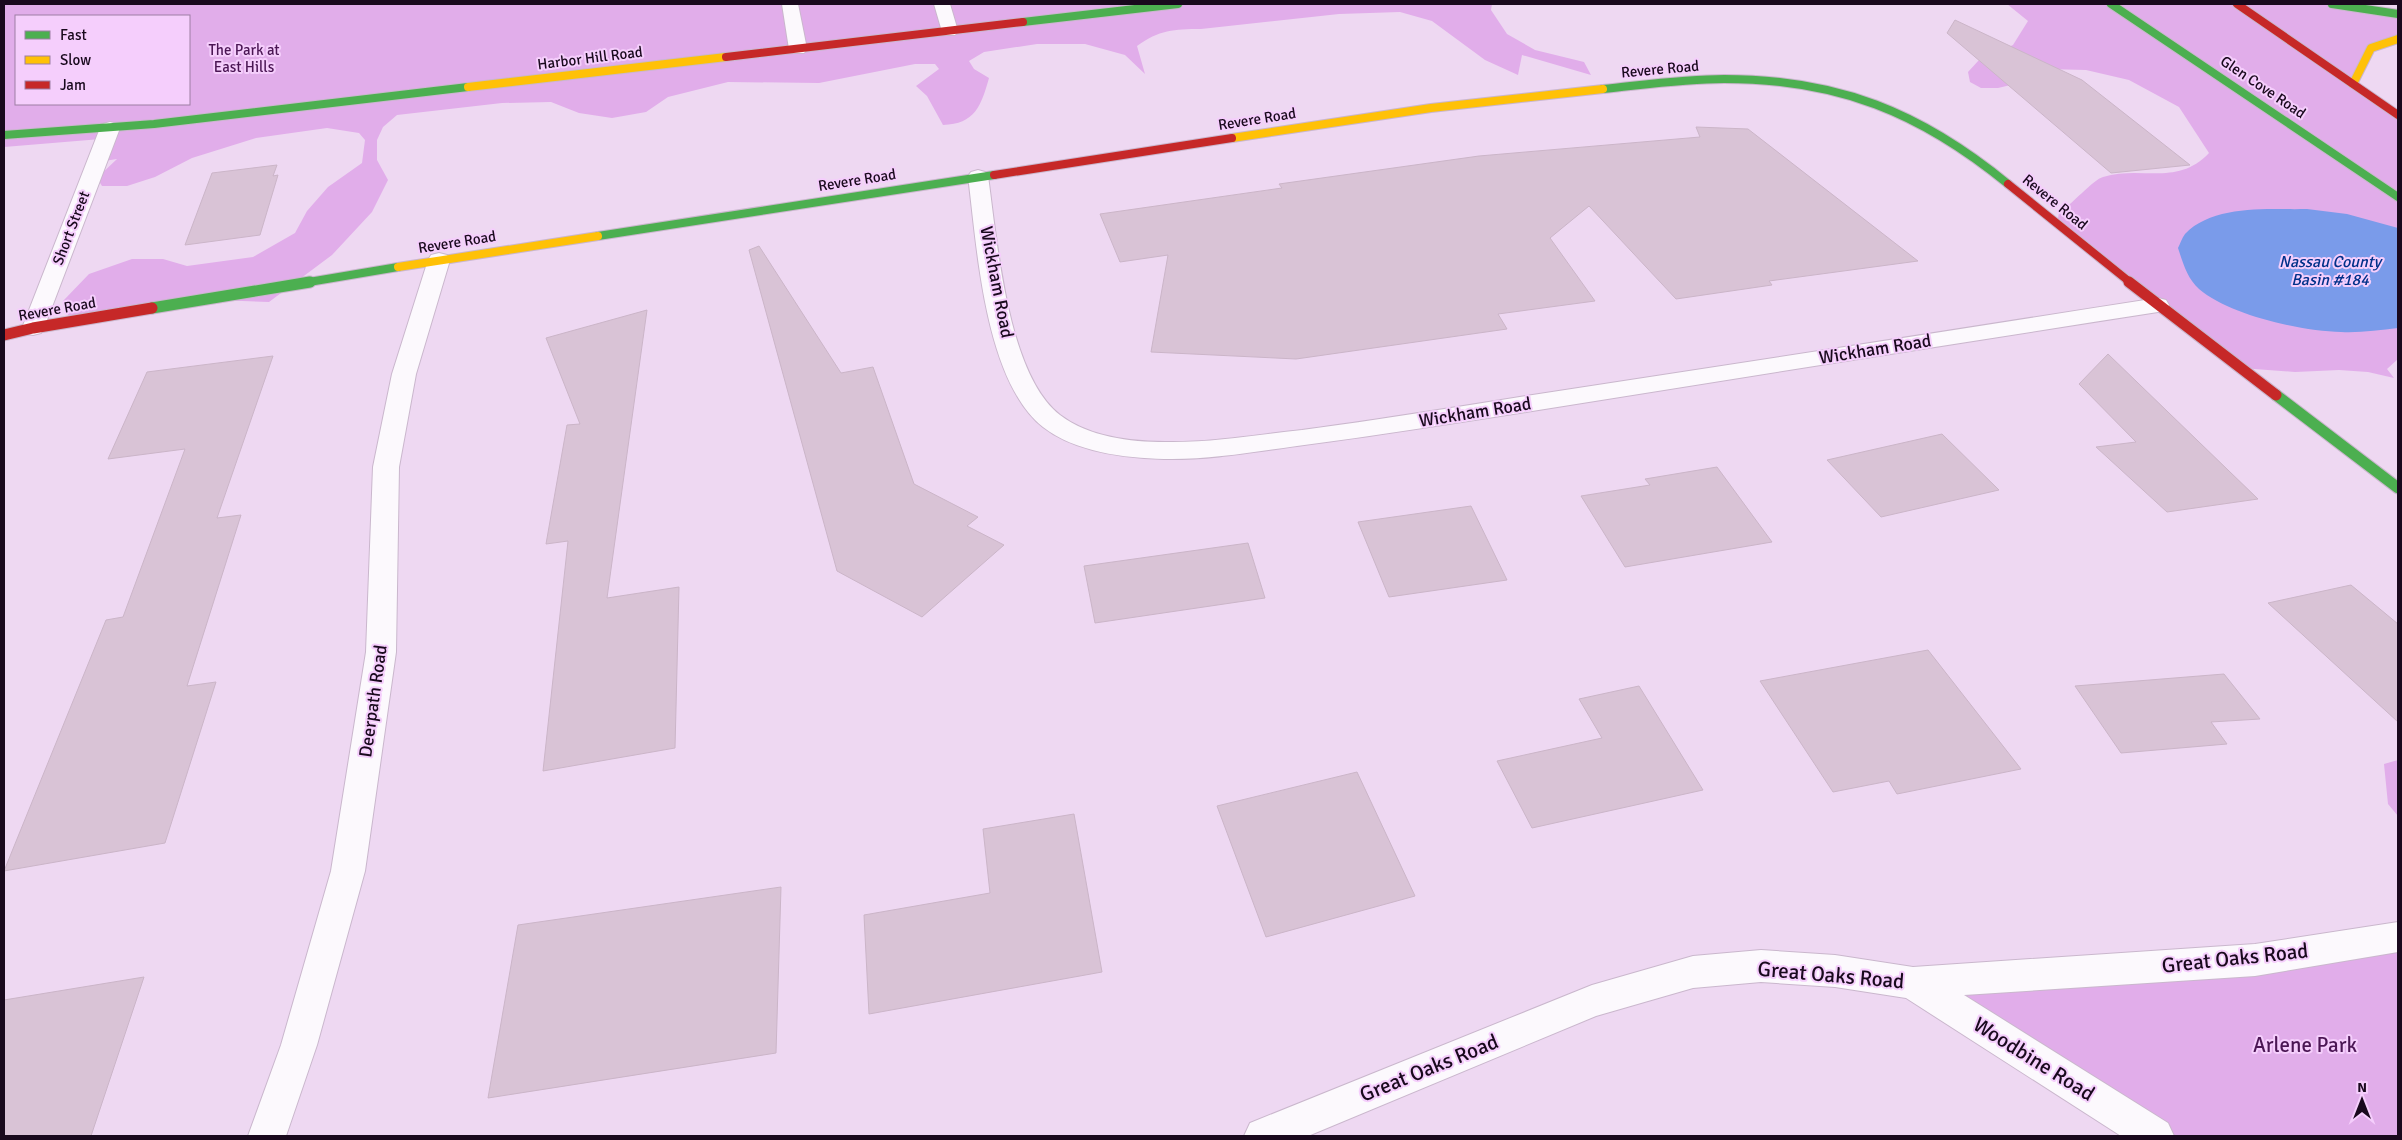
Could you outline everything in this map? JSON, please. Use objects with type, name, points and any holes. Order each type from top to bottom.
[{"type":"street","points":[[790,4],[798,49]]},
{"type":"street","points":[[942,4],[949,31]]},
{"type":"street","name":"Harbor Hill Road","points":[[4,135],[110,128],[1178,4]]},
{"type":"street","name":"Glen Cove Road","points":[[2111,4],[2398,197]]},
{"type":"street","points":[[2238,4],[2397,114]]},
{"type":"street","points":[[2332,4],[2398,14]]},
{"type":"street","points":[[2363,4],[2398,14]]},
{"type":"street","points":[[2353,84],[2371,48],[2398,39]]},
{"type":"street","name":"Revere Road","points":[[4,335],[33,328],[439,260],[1431,108],[1692,80],[1775,82],[1837,93],[1883,107],[1936,132],[1977,159],[2158,304],[2398,488]]},
{"type":"street","name":"Short Street","points":[[33,328],[110,128]]},
{"type":"street","name":"Wickham Road","points":[[978,176],[998,307],[1020,378],[1034,405],[1051,421],[1082,437],[1114,446],[1144,450],[1222,448],[1369,429],[2158,304]]},
{"type":"street","name":"Deerpath Road","points":[[267,1136],[299,1045],[348,871],[381,652],[386,467],[404,374],[439,260]]},
{"type":"street","name":"Great Oaks Road","points":[[1263,1136],[1592,1001],[1693,972],[1761,966],[1835,971],[1913,983],[2255,960],[2398,937]]},
{"type":"street","name":"Woodbine Road","points":[[1913,983],[2155,1136]]},
{"type":"green space","name":"The Park at East Hills","points":[[4,4],[1492,4],[1491,10],[1507,34],[1535,50],[1584,62],[1591,75],[1522,55],[1518,75],[1485,60],[1432,21],[1400,12],[1339,14],[1201,29],[1183,29],[1160,34],[1137,46],[1145,74],[1125,55],[1085,44],[1037,44],[984,52],[969,61],[974,69],[989,78],[983,97],[970,117],[954,124],[943,125],[927,96],[916,86],[939,69],[935,64],[915,64],[819,83],[728,82],[668,97],[646,112],[612,118],[579,113],[551,102],[502,103],[397,115],[383,127],[377,140],[377,160],[388,180],[372,212],[332,255],[269,302],[216,300],[116,315],[68,315],[63,301],[89,274],[132,259],[163,259],[187,266],[253,257],[295,233],[307,211],[328,187],[362,163],[365,140],[359,133],[327,128],[256,138],[192,158],[155,177],[127,186],[102,186],[97,178],[117,159],[104,161],[113,138],[4,147]]},
{"type":"green space","points":[[2007,4],[2363,4],[2398,13],[2398,39],[2378,45],[2353,84],[2398,115],[2398,359],[2387,369],[2394,378],[2368,372],[2339,370],[2295,372],[2241,368],[2057,223],[2059,213],[2088,187],[2103,177],[2117,174],[2171,172],[2197,163],[2209,153],[2179,107],[2129,80],[2086,70],[2046,69],[2019,83],[1998,88],[1981,88],[1970,82],[1968,72],[1979,60],[2013,45],[2028,21]]},
{"type":"green space","points":[[2398,760],[2398,816],[2388,804],[2384,764]]},
{"type":"green space","name":"Arlene Park","points":[[2398,937],[2398,1136],[2155,1136],[1913,983],[2255,960]]},
{"type":"water","name":"Nassau County Basin #184","points":[[2259,209],[2307,209],[2347,214],[2398,228],[2398,328],[2341,332],[2306,329],[2266,320],[2228,307],[2212,298],[2199,289],[2188,275],[2178,248],[2185,234],[2197,224],[2226,213]]},
{"type":"building","points":[[1955,20],[2082,80],[2190,165],[2111,173],[1947,33]]},
{"type":"building","points":[[1696,127],[1748,129],[1918,261],[1769,281],[1772,285],[1676,299],[1589,206],[1550,238],[1595,301],[1498,314],[1507,329],[1296,359],[1151,352],[1168,255],[1120,262],[1100,214],[1282,188],[1279,184],[1479,156],[1700,137]]},
{"type":"building","points":[[277,165],[273,176],[278,175],[260,235],[185,245],[212,173]]},
{"type":"building","points":[[759,246],[841,373],[873,367],[914,484],[978,517],[967,526],[1004,545],[922,617],[837,571],[749,250]]},
{"type":"building","points":[[647,310],[607,598],[679,587],[675,748],[543,771],[568,541],[546,544],[567,425],[580,424],[546,338]]},
{"type":"building","points":[[2108,354],[2258,499],[2167,512],[2096,447],[2136,442],[2079,384]]},
{"type":"building","points":[[273,356],[217,518],[241,515],[187,686],[216,682],[165,843],[4,871],[106,620],[123,617],[185,449],[108,459],[147,372]]},
{"type":"building","points":[[1942,434],[1999,490],[1881,517],[1827,460]]},
{"type":"building","points":[[1717,467],[1772,542],[1625,567],[1581,496],[1650,485],[1645,479]]},
{"type":"building","points":[[1471,506],[1507,580],[1389,597],[1358,522]]},
{"type":"building","points":[[1248,543],[1265,598],[1095,623],[1084,566]]},
{"type":"building","points":[[2351,585],[2398,624],[2398,722],[2268,603]]},
{"type":"building","points":[[1928,650],[2021,769],[1897,794],[1889,781],[1833,792],[1760,681]]},
{"type":"building","points":[[2224,674],[2260,719],[2211,722],[2227,744],[2121,753],[2075,686]]},
{"type":"building","points":[[1639,686],[1703,790],[1532,828],[1497,761],[1602,738],[1579,699]]},
{"type":"building","points":[[1357,772],[1415,896],[1266,937],[1217,806]]},
{"type":"building","points":[[1074,814],[1102,972],[869,1014],[864,915],[990,893],[983,829]]},
{"type":"building","points":[[781,887],[776,1053],[488,1098],[518,925]]},
{"type":"building","points":[[144,977],[91,1136],[4,1136],[4,1000]]},
{"type":"traffic: fast","points":[[1023,22],[1178,4]]},
{"type":"traffic: fast","points":[[2111,4],[2398,197]]},
{"type":"traffic: fast","points":[[2332,4],[2398,14]]},
{"type":"traffic: fast","points":[[1603,89],[1680,81],[1722,79],[1754,80],[1818,88],[1879,105],[1909,117],[1955,144],[2008,184]]},
{"type":"traffic: fast","points":[[4,135],[154,124],[468,87]]},
{"type":"traffic: fast","points":[[598,236],[994,175]]},
{"type":"traffic: fast","points":[[152,308],[398,267]]},
{"type":"traffic: fast","points":[[2276,395],[2398,488]]},
{"type":"traffic: slow","points":[[2353,84],[2371,48],[2398,39]]},
{"type":"traffic: slow","points":[[468,87],[726,57]]},
{"type":"traffic: slow","points":[[1232,138],[1431,108],[1603,89]]},
{"type":"traffic: slow","points":[[398,267],[598,236]]},
{"type":"traffic: jam","points":[[2237,4],[2398,115]]},
{"type":"traffic: jam","points":[[726,57],[1023,22]]},
{"type":"traffic: jam","points":[[994,175],[1232,138]]},
{"type":"traffic: jam","points":[[2008,184],[2158,305],[2276,395]]},
{"type":"traffic: jam","points":[[4,335],[33,328],[152,308]]}]
